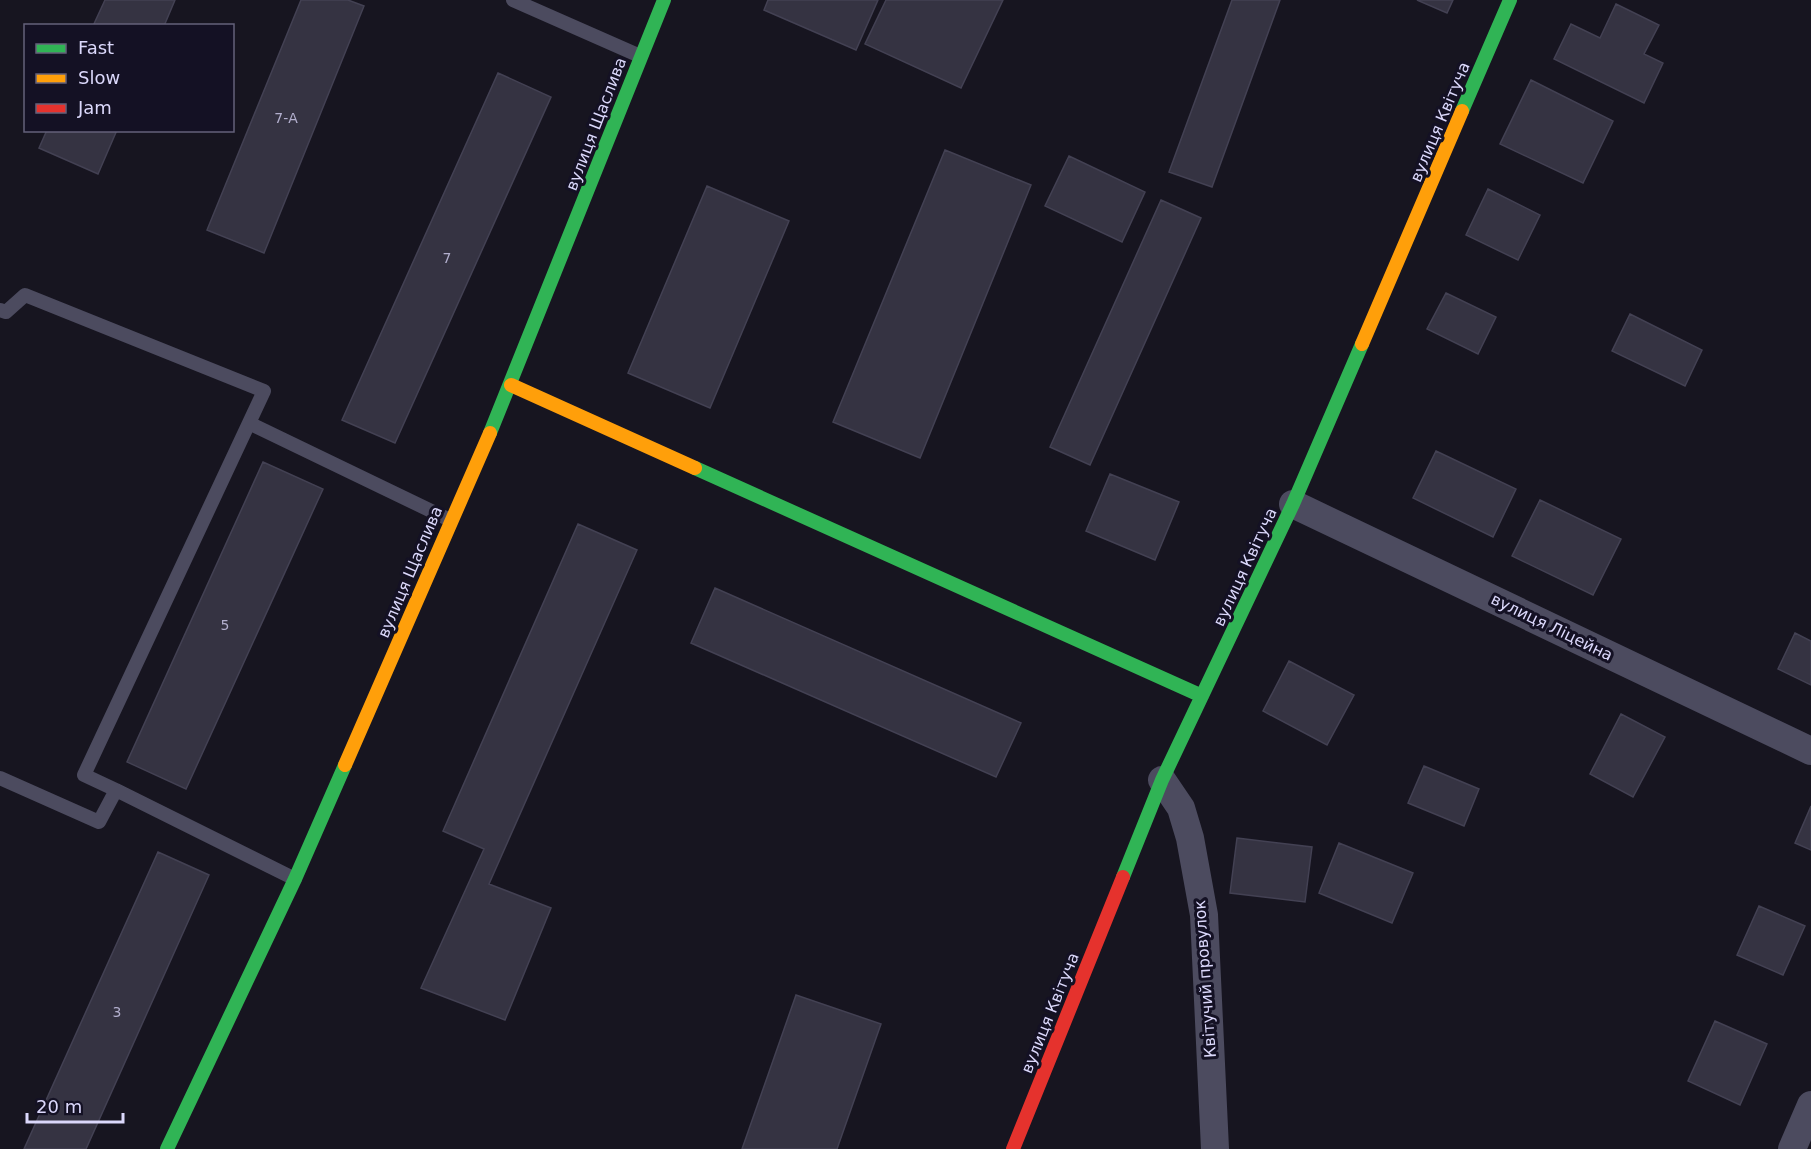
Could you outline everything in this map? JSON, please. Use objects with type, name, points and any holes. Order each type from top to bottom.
[{"type":"street","name":"вулиця Щаслива","points":[[167,1149],[295,879],[450,520],[511,385],[664,0]]},
{"type":"street","name":"вулиця Квітуча","points":[[1013,1149],[1162,780],[1293,504],[1510,0]]},
{"type":"street","points":[[511,385],[1202,696]]},
{"type":"street","name":"вулиця Ліцейна","points":[[1293,504],[1811,751]]},
{"type":"street","name":"Квітучий провулок","points":[[1162,780],[1181,808],[1190,838],[1204,915],[1215,1149]]},
{"type":"street","points":[[1792,1149],[1811,1105]]},
{"type":"lane","points":[[513,0],[640,56]]},
{"type":"lane","points":[[0,310],[6,312],[25,295],[264,391],[84,775],[295,879]]},
{"type":"lane","points":[[249,423],[450,520]]},
{"type":"lane","points":[[0,778],[99,822],[116,790]]},
{"type":"building","points":[[105,0],[175,0],[165,24],[94,24]]},
{"type":"building","points":[[301,0],[348,0],[364,6],[264,253],[207,230]]},
{"type":"building","points":[[768,0],[878,0],[856,50],[764,10]]},
{"type":"building","points":[[886,0],[1003,0],[961,88],[865,44]]},
{"type":"building","points":[[1232,0],[1280,0],[1212,187],[1169,172]]},
{"type":"building","points":[[1417,0],[1453,0],[1447,13]]},
{"type":"building","points":[[1616,4],[1659,25],[1644,54],[1663,63],[1644,103],[1554,59],[1571,24],[1600,38]]},
{"type":"building","points":[[498,73],[551,97],[395,443],[342,420]]},
{"type":"building","points":[[1531,80],[1613,121],[1583,183],[1500,144]]},
{"type":"building","points":[[46,132],[116,132],[98,174],[39,148]]},
{"type":"building","points":[[945,150],[1031,185],[920,458],[833,422]]},
{"type":"building","points":[[1069,156],[1145,192],[1122,242],[1045,206]]},
{"type":"building","points":[[707,186],[789,221],[710,408],[628,373]]},
{"type":"building","points":[[1488,189],[1540,215],[1518,260],[1466,235]]},
{"type":"building","points":[[1161,200],[1201,218],[1090,465],[1050,447]]},
{"type":"building","points":[[1446,293],[1496,317],[1478,354],[1427,329]]},
{"type":"building","points":[[1630,314],[1702,350],[1685,386],[1612,351]]},
{"type":"building","points":[[1436,451],[1516,489],[1493,537],[1413,498]]},
{"type":"building","points":[[263,462],[323,489],[186,789],[127,762]]},
{"type":"building","points":[[1110,474],[1179,502],[1155,560],[1086,531]]},
{"type":"building","points":[[1540,500],[1621,539],[1593,595],[1512,556]]},
{"type":"building","points":[[578,524],[637,550],[489,884],[551,908],[505,1020],[421,988],[484,849],[443,831]]},
{"type":"building","points":[[715,588],[1021,723],[996,777],[691,643]]},
{"type":"building","points":[[1795,633],[1811,641],[1811,685],[1778,669]]},
{"type":"building","points":[[1289,661],[1354,695],[1327,745],[1263,711]]},
{"type":"building","points":[[1621,714],[1665,737],[1633,797],[1590,774]]},
{"type":"building","points":[[1424,766],[1479,789],[1464,826],[1408,803]]},
{"type":"building","points":[[1811,806],[1811,850],[1795,843]]},
{"type":"building","points":[[1237,838],[1312,847],[1305,902],[1230,893]]},
{"type":"building","points":[[1339,843],[1413,873],[1392,923],[1319,893]]},
{"type":"building","points":[[158,852],[209,875],[86,1149],[24,1149]]},
{"type":"building","points":[[1759,906],[1805,926],[1783,975],[1737,955]]},
{"type":"building","points":[[796,995],[881,1024],[837,1149],[742,1149]]},
{"type":"building","points":[[1715,1021],[1767,1044],[1740,1105],[1688,1081]]},
{"type":"traffic: fast","points":[[490,433],[664,0]]},
{"type":"traffic: fast","points":[[1462,111],[1510,0]]},
{"type":"traffic: fast","points":[[1123,877],[1162,780],[1293,504],[1362,344]]},
{"type":"traffic: fast","points":[[695,468],[1202,696]]},
{"type":"traffic: fast","points":[[167,1149],[295,879],[345,765]]},
{"type":"traffic: slow","points":[[1362,344],[1462,111]]},
{"type":"traffic: slow","points":[[511,385],[695,468]]},
{"type":"traffic: slow","points":[[345,765],[490,433]]},
{"type":"traffic: jam","points":[[1013,1149],[1123,877]]}]
